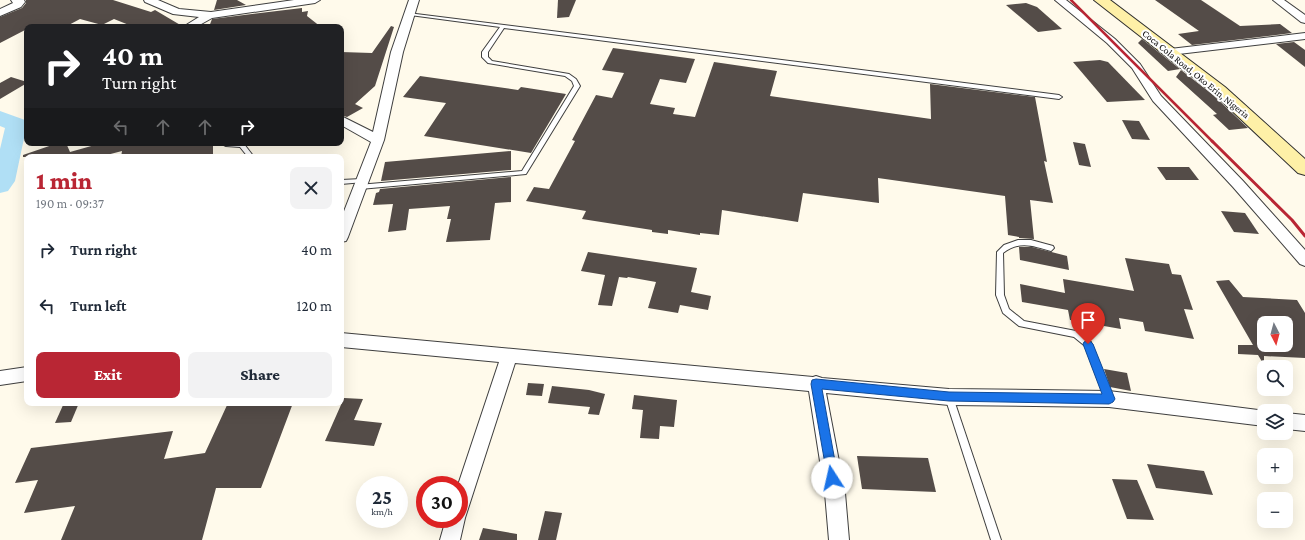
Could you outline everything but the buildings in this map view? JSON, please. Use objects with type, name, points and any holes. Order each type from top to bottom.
[{"type":"street","points":[[0,13],[17,5],[20,2],[16,0]]},
{"type":"street","points":[[149,0],[177,12],[211,15],[315,0]]},
{"type":"street","points":[[344,229],[378,140],[397,52],[414,0]]},
{"type":"street","points":[[1060,0],[1111,41],[1136,66],[1157,98],[1249,196],[1305,260]]},
{"type":"street","name":"Coca Cola Road, Oko Erin, Nigeria","points":[[1101,0],[1219,90],[1305,169]]},
{"type":"street","points":[[1278,0],[1305,20]]},
{"type":"street","points":[[194,24],[211,15]]},
{"type":"street","points":[[1170,52],[1305,36]]},
{"type":"street","points":[[344,122],[378,140]]},
{"type":"street","points":[[344,340],[509,357],[949,397],[1109,399],[1257,417]]},
{"type":"street","points":[[468,483],[509,357]]},
{"type":"street","points":[[0,378],[24,374]]},
{"type":"street","points":[[816,384],[835,493],[839,540]]},
{"type":"street","points":[[1293,422],[1305,424]]},
{"type":"street","points":[[450,540],[453,528]]},
{"type":"lane","points":[[410,14],[502,27],[1059,97]]},
{"type":"lane","points":[[344,182],[361,184],[524,173],[577,86],[574,80],[567,75],[490,62],[484,57],[485,52],[502,27]]},
{"type":"lane","points":[[1051,248],[1024,241],[1014,242],[1000,252],[1000,295],[1006,310],[1022,324],[1076,334],[1088,344],[1109,399]]},
{"type":"lane","points":[[949,397],[996,540]]},
{"type":"waterway","points":[[0,118],[17,125],[3,181],[0,185]]},
{"type":"railway","points":[[1071,0],[1212,141]]},
{"type":"railway","points":[[1212,141],[1292,220],[1305,236]]},
{"type":"route","points":[[832,478],[816,384],[949,397],[1109,399],[1088,344]]}]
